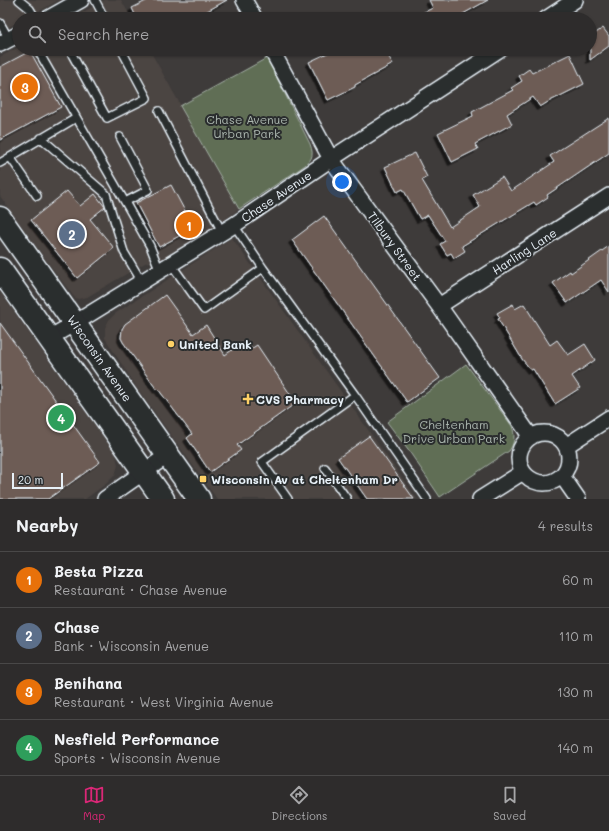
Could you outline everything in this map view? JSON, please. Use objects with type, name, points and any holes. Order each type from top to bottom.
[{"type":"main road","name":"Wisconsin Avenue","points":[[0,218],[76,323],[199,499]]},
{"type":"main road","points":[[0,269],[163,499]]},
{"type":"street","points":[[60,12],[81,0]]},
{"type":"street","points":[[244,0],[250,12]]},
{"type":"street","points":[[557,12],[575,0]]},
{"type":"street","name":"Tilbury Street","points":[[275,56],[330,159],[439,306],[531,437]]},
{"type":"street","name":"Chase Avenue","points":[[49,338],[76,323],[228,228],[330,159],[489,56]]},
{"type":"street","name":"Harling Lane","points":[[439,306],[609,196]]},
{"type":"street","points":[[566,446],[609,418]]},
{"type":"street","points":[[544,433],[552,434],[560,439],[566,446],[569,454],[568,465],[562,476],[550,482],[538,482],[530,479],[523,472],[519,458],[520,449],[531,437],[544,433]]},
{"type":"street","points":[[105,499],[168,455]]},
{"type":"street","points":[[480,499],[523,472]]},
{"type":"street","points":[[562,476],[578,499]]},
{"type":"lane","points":[[19,0],[32,12]]},
{"type":"lane","points":[[95,0],[101,12]]},
{"type":"lane","points":[[0,23],[9,39]]},
{"type":"lane","points":[[40,56],[150,246],[165,267],[204,310],[263,268]]},
{"type":"lane","points":[[73,56],[107,118],[147,98],[125,56]]},
{"type":"lane","points":[[159,110],[228,228],[263,268],[355,395],[427,499]]},
{"type":"lane","points":[[0,163],[76,118]]},
{"type":"lane","points":[[120,137],[148,190],[125,202]]},
{"type":"lane","points":[[42,138],[106,194],[124,252],[142,282]]},
{"type":"lane","points":[[10,157],[37,196]]},
{"type":"lane","points":[[288,499],[262,462],[355,395]]},
{"type":"lane","points":[[325,468],[347,499]]},
{"type":"shaded area","points":[[0,0],[59,0],[38,12],[12,12],[12,26],[0,32]]},
{"type":"shaded area","points":[[105,0],[121,0],[128,12],[83,12]]},
{"type":"shaded area","points":[[12,51],[12,56],[153,56],[239,209],[210,230],[166,258],[145,263],[87,297],[78,299],[74,297],[0,196],[0,57]]},
{"type":"shaded area","points":[[232,238],[417,499],[217,499],[137,388],[105,338],[105,328],[109,320],[116,313]]},
{"type":"shaded area","points":[[0,292],[116,455],[118,465],[115,475],[106,484],[85,499],[0,499]]},
{"type":"green space","name":"Chase Avenue Urban Park","points":[[267,58],[310,144],[312,155],[310,161],[239,209],[180,106]]},
{"type":"green space","name":"Cheltenham Drive Urban Park","points":[[466,364],[512,426],[514,433],[513,442],[509,451],[440,497],[387,422]]},
{"type":"building","points":[[148,0],[227,0],[206,12],[134,12],[132,8]]},
{"type":"building","points":[[429,0],[488,0],[467,12],[424,12],[433,8]]},
{"type":"building","points":[[603,28],[609,36],[609,46],[597,55],[597,32]]},
{"type":"building","points":[[21,56],[33,56],[61,107],[0,140],[0,67]]},
{"type":"building","points":[[321,56],[388,56],[393,64],[355,85],[355,87],[328,100],[309,62]]},
{"type":"building","points":[[566,56],[571,56],[584,84],[540,107],[533,97],[507,114],[512,124],[475,144],[478,149],[452,162],[438,133],[473,116],[472,112],[513,90],[511,88],[522,81],[519,76],[529,69],[532,73]]},
{"type":"building","points":[[590,56],[595,56],[590,60]]},
{"type":"building","points":[[609,118],[609,153],[547,195],[548,197],[536,205],[534,202],[462,246],[465,251],[454,258],[451,253],[447,255],[440,244],[445,241],[428,215],[420,219],[403,189],[397,192],[385,167],[415,153],[427,177],[422,180],[450,227],[480,207],[473,195],[502,177],[511,191],[554,162],[550,156]]},
{"type":"building","points":[[171,185],[194,228],[159,247],[136,203]]},
{"type":"building","points":[[67,191],[80,206],[95,194],[105,207],[90,219],[114,248],[77,278],[31,220]]},
{"type":"building","points":[[324,216],[440,378],[407,402],[292,240]]},
{"type":"building","points":[[609,246],[609,292],[601,280],[567,303],[553,283],[570,271],[571,273]]},
{"type":"building","points":[[165,295],[193,334],[206,325],[225,355],[246,340],[251,349],[257,345],[296,403],[237,445],[241,450],[210,472],[187,438],[192,434],[158,389],[157,390],[121,338],[122,329],[125,324]]},
{"type":"building","points":[[513,304],[515,309],[524,304],[550,345],[557,340],[568,355],[585,344],[595,360],[572,376],[580,388],[555,404],[533,369],[531,370],[522,359],[498,319],[500,318],[497,313]]},
{"type":"building","points":[[0,323],[100,462],[48,499],[0,499]]},
{"type":"building","points":[[369,436],[414,499],[367,499],[338,458]]},
{"type":"place","name":"Benihana","points":[[25,87]]},
{"type":"place","name":"Besta Pizza","points":[[189,225]]},
{"type":"place","name":"Chase","points":[[72,234]]},
{"type":"place","name":"United Bank","points":[[171,344]]},
{"type":"place","name":"CVS Pharmacy","points":[[248,399]]},
{"type":"place","name":"Nesfield Performance","points":[[61,418]]},
{"type":"place","name":"Wisconsin Av at Cheltenham Dr","points":[[203,479]]}]
